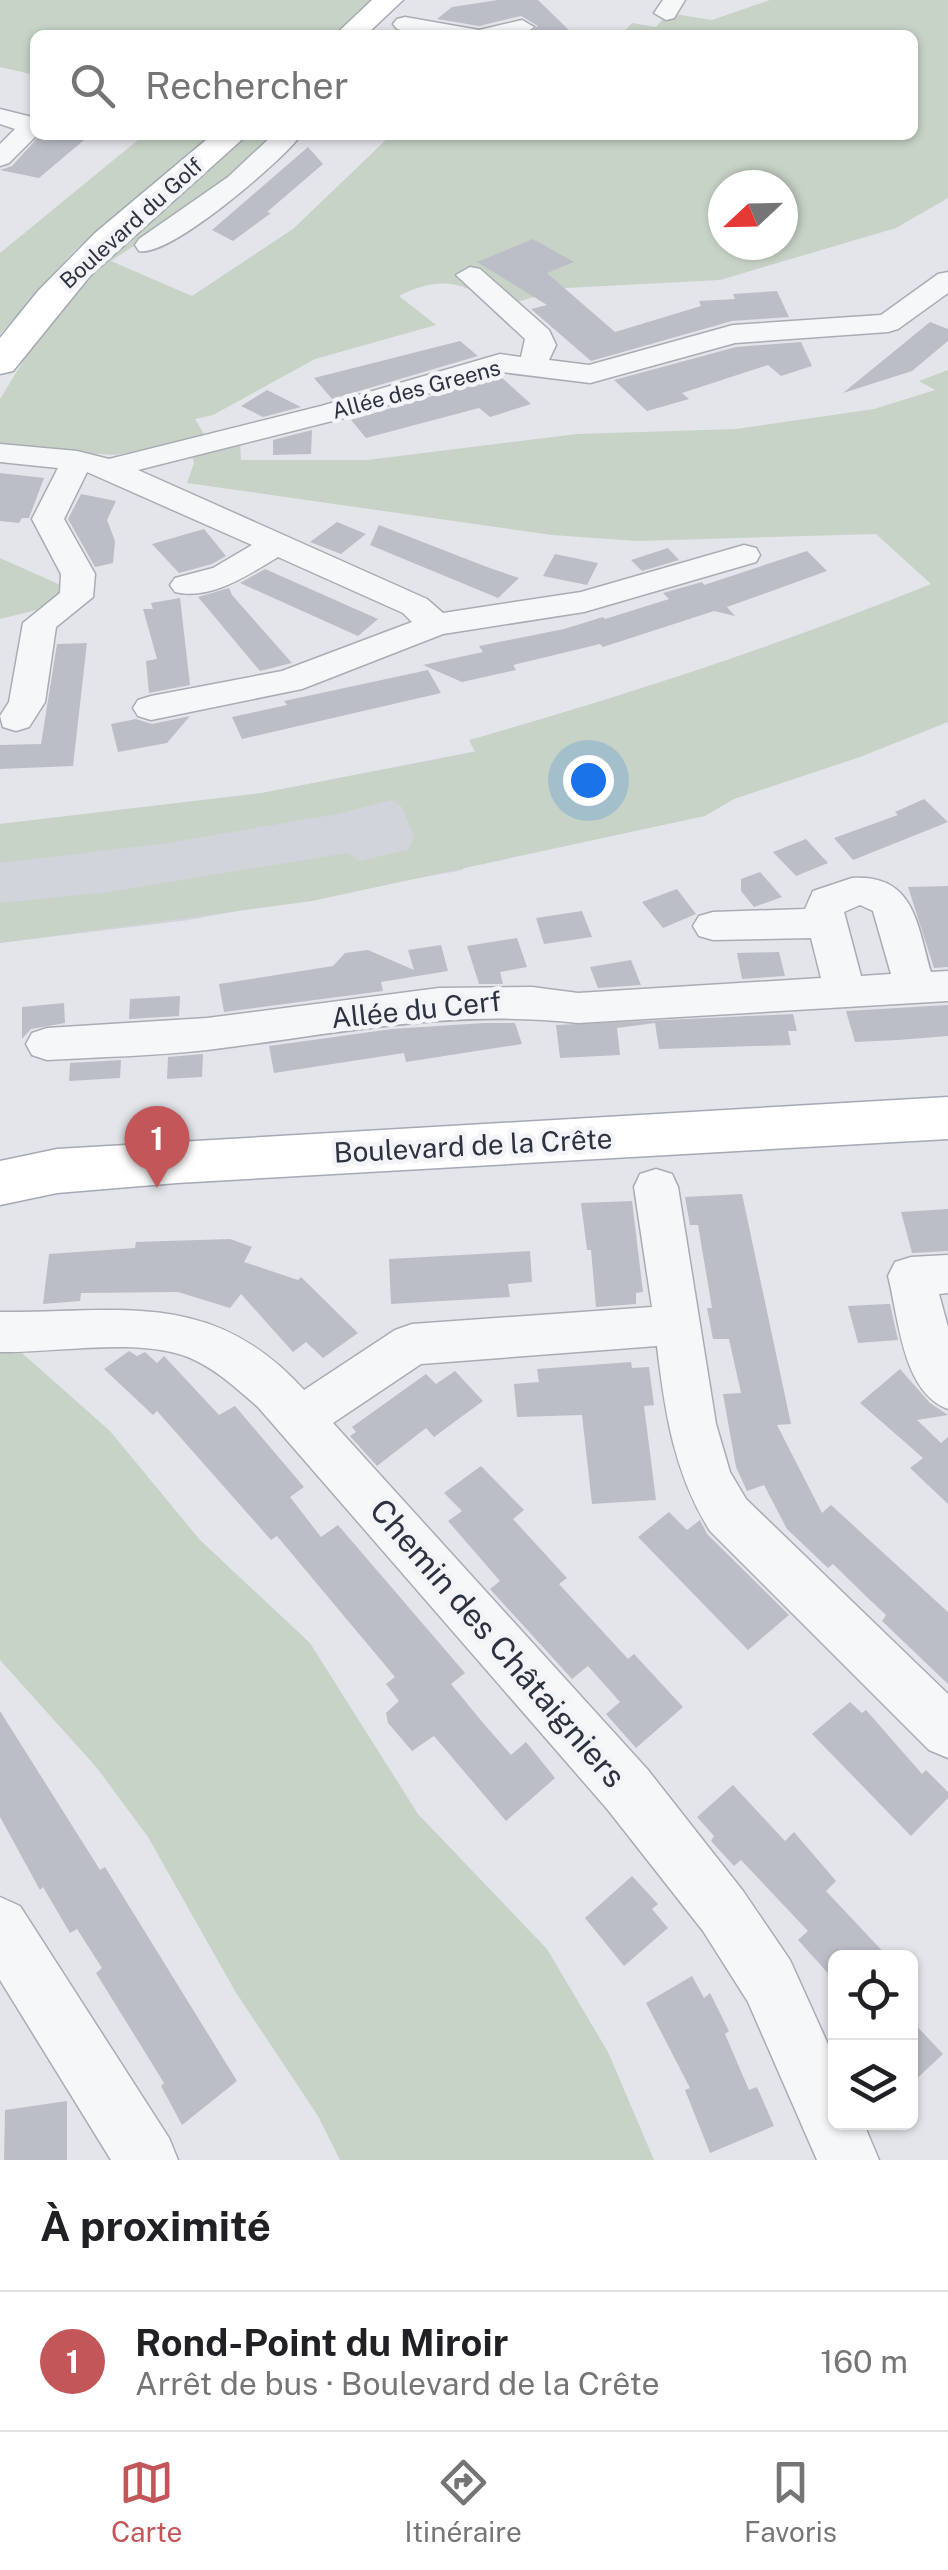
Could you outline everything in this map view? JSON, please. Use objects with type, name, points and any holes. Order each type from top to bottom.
[{"type":"main road","points":[[364,30],[395,20]]},
{"type":"main road","name":"Boulevard du Golf","points":[[0,363],[31,320],[85,259],[225,140]]},
{"type":"main road","name":"Boulevard de la Crête","points":[[0,1152],[57,1154],[948,1102]]},
{"type":"main road","name":"Boulevard de la Crête","points":[[0,1183],[57,1171],[177,1160],[948,1118]]},
{"type":"street","points":[[395,20],[429,0]]},
{"type":"street","points":[[395,20],[447,30]]},
{"type":"street","points":[[508,30],[522,27]]},
{"type":"street","points":[[0,116],[30,127]]},
{"type":"street","points":[[0,158],[30,130]]},
{"type":"street","points":[[149,246],[226,192],[283,140]]},
{"type":"street","points":[[470,275],[538,336],[541,345],[531,366]]},
{"type":"street","name":"Allée des Greens","points":[[110,469],[150,454],[329,413],[500,363],[572,375],[590,374],[733,334],[878,325],[897,319],[948,280]]},
{"type":"street","points":[[0,453],[77,460],[110,469],[414,606],[436,625]]},
{"type":"street","points":[[16,718],[28,702],[40,623],[76,596],[78,574],[48,519],[77,460]]},
{"type":"street","points":[[187,585],[225,575],[275,545]]},
{"type":"street","points":[[151,708],[290,681],[436,625],[584,602],[744,555]]},
{"type":"street","name":"Allée du Cerf","points":[[47,1044],[202,1035],[462,999],[538,1001],[578,1008],[932,987],[891,904],[882,896],[853,890],[837,895],[827,901],[824,923]]},
{"type":"street","points":[[713,926],[824,923],[846,994]]},
{"type":"street","points":[[656,1187],[699,1458],[711,1493],[728,1515],[948,1732]]},
{"type":"street","points":[[948,1274],[911,1276],[936,1371],[948,1388]]},
{"type":"street","points":[[300,1419],[412,1344],[678,1325]]},
{"type":"street","name":"Chemin des Châtaigniers","points":[[0,1332],[146,1328],[184,1332],[239,1359],[300,1419],[628,1790],[723,1911],[769,1982],[848,2160]]},
{"type":"street","points":[[0,1926],[147,2160]]},
{"type":"shaded area","points":[[476,751],[463,870],[189,920],[0,943],[0,824],[262,793]]},
{"type":"green space","points":[[0,0],[373,0],[340,30],[30,30],[30,74],[0,67]]},
{"type":"green space","points":[[770,0],[948,0],[948,198],[896,228],[798,257],[798,170],[708,170],[708,260],[788,260],[720,280],[566,288],[496,308],[461,286],[425,286],[399,296],[436,325],[315,359],[213,415],[195,419],[206,437],[116,455],[0,448],[0,399],[41,332],[70,294],[239,140],[269,140],[190,209],[111,261],[192,296],[293,229],[386,140],[918,140],[918,30],[626,30],[632,23],[656,27],[668,13],[712,20]]},
{"type":"green space","points":[[138,140],[208,140],[74,251],[0,334],[0,253]]},
{"type":"green space","points":[[948,370],[948,722],[860,757],[734,799],[705,816],[312,901],[0,943],[0,903],[108,892],[347,853],[359,861],[408,850],[414,837],[401,806],[391,800],[338,814],[161,844],[0,863],[0,824],[262,793],[475,752],[469,740],[703,668],[931,584],[876,534],[637,541],[552,535],[187,483],[194,463],[191,453],[240,442],[241,460],[367,460],[577,434],[736,429],[874,409],[935,390],[919,381]]},
{"type":"green space","points":[[0,558],[65,587],[60,604],[0,619]]},
{"type":"green space","points":[[0,1351],[22,1353],[110,1431],[200,1540],[310,1643],[418,1814],[547,1949],[608,2052],[654,2160],[340,2160],[318,2116],[235,1991],[148,1837],[97,1768],[0,1660]]},
{"type":"building","points":[[498,0],[538,0],[569,30],[533,30],[538,26],[521,16],[479,26],[437,19],[452,7]]},
{"type":"building","points":[[35,140],[84,140],[39,178],[0,170],[12,166]]},
{"type":"building","points":[[308,147],[323,164],[267,212],[271,213],[233,241],[212,230]]},
{"type":"building","points":[[533,239],[574,262],[547,273],[615,332],[701,306],[699,301],[735,299],[733,294],[777,291],[789,317],[732,321],[591,361],[531,309],[547,305],[477,262]]},
{"type":"building","points":[[930,322],[948,329],[948,341],[912,371],[843,393]]},
{"type":"building","points":[[460,341],[478,356],[332,399],[314,378]]},
{"type":"building","points":[[801,342],[812,366],[781,376],[768,365],[682,393],[689,399],[647,411],[614,380],[736,347]]},
{"type":"building","points":[[500,376],[531,404],[490,417],[479,408],[366,438],[351,420]]},
{"type":"building","points":[[267,390],[301,407],[263,417],[241,406]]},
{"type":"building","points":[[312,430],[311,454],[273,455],[273,440]]},
{"type":"building","points":[[0,473],[44,478],[29,518],[22,518],[19,523],[0,521]]},
{"type":"building","points":[[81,494],[116,501],[107,520],[115,541],[113,563],[95,567],[68,519]]},
{"type":"building","points":[[337,522],[366,534],[341,554],[310,542]]},
{"type":"building","points":[[379,525],[519,578],[498,598],[370,545]]},
{"type":"building","points":[[204,529],[226,556],[212,564],[179,573],[152,544]]},
{"type":"building","points":[[668,548],[679,560],[642,571],[631,560]]},
{"type":"building","points":[[807,551],[827,571],[727,607],[735,616],[714,611],[603,647],[600,644],[513,665],[516,670],[462,682],[423,665],[483,652],[479,646],[605,619],[669,599],[663,593],[702,582],[704,585]]},
{"type":"building","points":[[555,554],[598,563],[587,585],[543,576]]},
{"type":"building","points":[[265,569],[378,619],[358,636],[240,583]]},
{"type":"building","points":[[229,588],[292,663],[260,671],[198,597]]},
{"type":"building","points":[[180,598],[190,685],[149,693],[146,661],[157,659],[143,609],[153,609],[151,603]]},
{"type":"building","points":[[87,643],[73,766],[0,769],[0,745],[41,744],[57,644]]},
{"type":"building","points":[[428,670],[441,693],[242,739],[232,717],[287,705],[284,701]]},
{"type":"building","points":[[190,716],[167,743],[118,752],[111,724],[136,719],[152,724]]},
{"type":"building","points":[[924,799],[948,822],[853,860],[834,838],[898,815],[895,812]]},
{"type":"building","points":[[806,839],[828,863],[796,876],[773,852]]},
{"type":"building","points":[[760,872],[782,897],[754,907],[741,891],[741,879]]},
{"type":"building","points":[[948,886],[948,967],[934,968],[908,887]]},
{"type":"building","points":[[677,889],[696,914],[663,928],[642,902]]},
{"type":"building","points":[[582,911],[592,937],[544,944],[536,918]]},
{"type":"building","points":[[517,938],[527,967],[500,972],[503,984],[479,984],[467,946]]},
{"type":"building","points":[[441,945],[448,971],[381,982],[383,991],[224,1012],[219,984],[333,966],[345,953],[368,950],[414,970],[408,950]]},
{"type":"building","points":[[779,952],[785,976],[742,979],[737,953]]},
{"type":"building","points":[[631,960],[641,985],[598,988],[590,967]]},
{"type":"building","points":[[180,996],[179,1016],[129,1019],[130,999]]},
{"type":"building","points":[[64,1003],[65,1023],[31,1029],[22,1039],[22,1007]]},
{"type":"building","points":[[948,1005],[948,1036],[898,1040],[855,1042],[846,1011]]},
{"type":"building","points":[[793,1014],[797,1031],[788,1031],[791,1045],[659,1049],[655,1023],[617,1028],[620,1055],[560,1058],[556,1025]]},
{"type":"building","points":[[515,1023],[522,1044],[406,1062],[404,1053],[274,1073],[269,1046],[392,1029]]},
{"type":"building","points":[[203,1054],[202,1077],[167,1079],[168,1057]]},
{"type":"building","points":[[121,1060],[120,1078],[69,1081],[70,1063]]},
{"type":"building","points":[[742,1194],[791,1424],[777,1425],[822,1513],[831,1505],[948,1612],[948,1684],[882,1621],[886,1615],[833,1564],[828,1568],[787,1529],[764,1485],[747,1491],[736,1467],[723,1394],[741,1393],[729,1339],[713,1339],[707,1308],[712,1308],[698,1225],[690,1225],[685,1197]]},
{"type":"building","points":[[632,1201],[643,1292],[636,1293],[636,1304],[596,1307],[591,1250],[587,1250],[581,1203]]},
{"type":"building","points":[[948,1209],[948,1251],[912,1253],[901,1212]]},
{"type":"building","points":[[230,1239],[252,1247],[244,1262],[298,1280],[301,1277],[358,1333],[323,1358],[306,1342],[293,1352],[241,1294],[230,1308],[178,1292],[81,1293],[80,1301],[43,1304],[49,1254],[135,1248],[136,1242]]},
{"type":"building","points":[[530,1251],[532,1282],[508,1284],[510,1297],[391,1304],[389,1259]]},
{"type":"building","points":[[890,1304],[898,1340],[858,1343],[848,1306]]},
{"type":"building","points":[[129,1351],[137,1356],[145,1352],[157,1363],[164,1356],[219,1415],[235,1406],[304,1487],[290,1497],[321,1537],[338,1525],[465,1673],[451,1684],[484,1724],[511,1755],[526,1742],[555,1778],[506,1821],[434,1736],[412,1751],[388,1723],[386,1713],[399,1701],[386,1684],[395,1677],[277,1536],[271,1540],[157,1411],[153,1415],[104,1369]]},
{"type":"building","points":[[631,1362],[632,1368],[649,1367],[654,1405],[644,1406],[656,1500],[592,1504],[582,1415],[517,1417],[514,1384],[539,1382],[537,1369]]},
{"type":"building","points":[[900,1369],[930,1403],[948,1415],[917,1420],[941,1443],[948,1437],[948,1504],[910,1468],[923,1458],[860,1403]]},
{"type":"building","points":[[455,1371],[483,1401],[434,1437],[426,1428],[377,1466],[350,1436],[356,1432],[352,1427],[426,1374],[436,1384]]},
{"type":"building","points":[[481,1466],[524,1510],[513,1519],[567,1578],[559,1584],[628,1659],[634,1654],[683,1707],[636,1748],[606,1714],[620,1702],[588,1666],[572,1679],[490,1589],[500,1581],[448,1521],[462,1511],[444,1493]]},
{"type":"building","points":[[669,1512],[687,1530],[700,1520],[707,1534],[789,1615],[748,1650],[638,1537]]},
{"type":"building","points":[[850,1702],[862,1713],[866,1710],[922,1774],[926,1770],[948,1792],[948,1798],[911,1836],[812,1734]]},
{"type":"building","points":[[0,1711],[100,1870],[105,1867],[237,2081],[182,2125],[161,2086],[164,2083],[96,1973],[102,1968],[77,1929],[70,1933],[43,1887],[40,1890],[0,1817]]},
{"type":"building","points":[[733,1785],[785,1841],[794,1832],[836,1881],[826,1891],[881,1950],[828,1950],[828,1973],[798,1940],[808,1931],[741,1860],[734,1866],[711,1841],[714,1836],[697,1817]]},
{"type":"building","points":[[632,1876],[658,1904],[652,1909],[668,1928],[624,1966],[585,1918]]},
{"type":"building","points":[[692,1976],[704,1998],[710,1993],[729,2031],[725,2034],[749,2090],[757,2087],[774,2126],[710,2153],[685,2090],[690,2088],[646,2003]]},
{"type":"building","points":[[918,2027],[943,2054],[918,2077]]},
{"type":"building","points":[[67,2101],[67,2160],[4,2160],[5,2110]]},
{"type":"place","name":"Rond-Point du Miroir","points":[[157,1188]]}]
